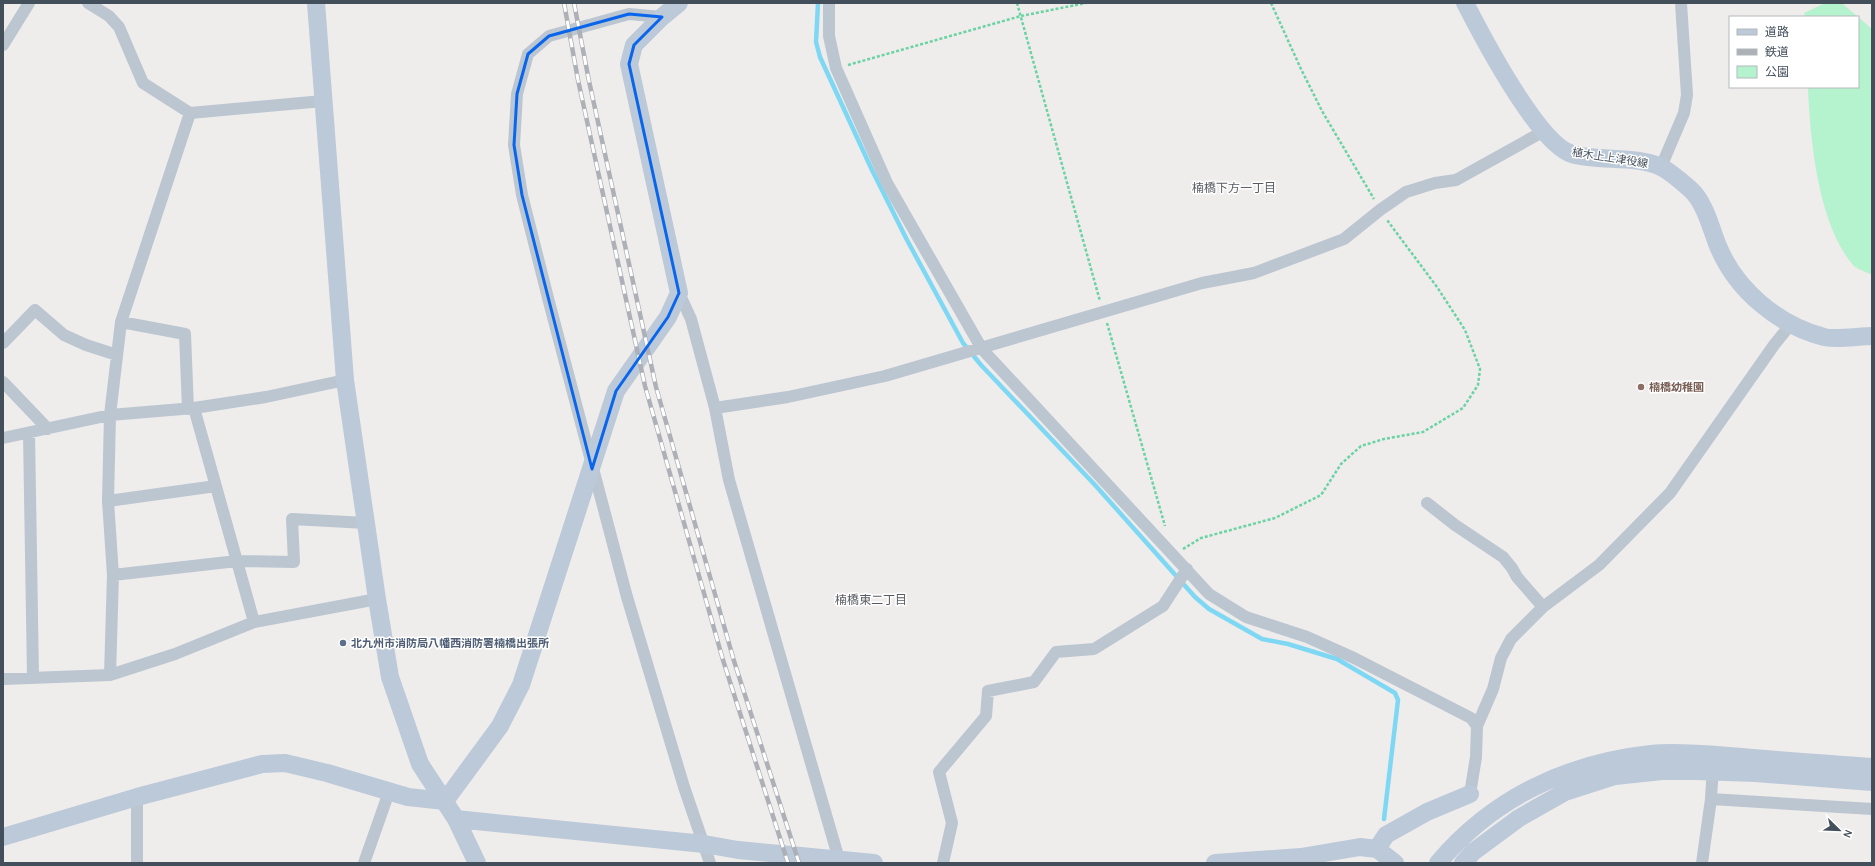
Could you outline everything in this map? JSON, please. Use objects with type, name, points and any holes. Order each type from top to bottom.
[{"type":"street","points":[[3,45],[29,3]]},
{"type":"street","points":[[88,3],[109,16],[119,27],[143,83],[190,113],[323,101]]},
{"type":"street","points":[[316,3],[345,380],[390,677],[420,764],[456,819],[477,863]]},
{"type":"street","points":[[679,3],[662,16],[634,45],[629,64],[679,293],[691,320],[715,408],[729,480],[840,862]]},
{"type":"street","points":[[828,3],[829,36],[836,68],[887,183],[982,349],[1209,594],[1246,617],[1307,638],[1354,658],[1471,718],[1477,726]]},
{"type":"street","name":"植木上上津役線","points":[[1465,3],[1489,51],[1514,91],[1544,131],[1558,146],[1571,154],[1637,161],[1662,168],[1692,191],[1710,220],[1718,245],[1730,270],[1742,287],[1760,303],[1791,324],[1825,338],[1872,336]]},
{"type":"street","points":[[1662,168],[1684,113],[1687,95],[1681,3]]},
{"type":"street","points":[[662,16],[629,14],[549,36],[528,54],[517,94],[514,145],[522,195],[592,469],[627,597],[684,787],[710,863]]},
{"type":"street","points":[[110,675],[112,575],[108,501],[110,415],[121,322],[190,113]]},
{"type":"street","points":[[715,408],[788,397],[885,376],[982,349],[1202,283],[1254,273],[1344,239],[1380,210],[1406,192],[1435,183],[1456,180],[1544,131]]},
{"type":"street","points":[[445,801],[500,726],[521,685],[616,391],[668,317],[679,293]]},
{"type":"street","points":[[3,343],[35,310],[64,335],[86,345],[117,355]]},
{"type":"street","points":[[121,322],[185,334],[191,408],[216,486],[254,622]]},
{"type":"street","points":[[1377,849],[1386,835],[1426,812],[1470,794],[1476,757],[1477,726],[1493,689],[1501,658],[1511,639],[1544,608],[1599,566],[1670,493],[1774,345],[1791,324]]},
{"type":"street","points":[[3,438],[48,430],[110,415],[191,408],[266,397],[345,380]]},
{"type":"street","points":[[3,382],[48,430]]},
{"type":"street","points":[[29,433],[33,677]]},
{"type":"street","points":[[108,501],[216,486]]},
{"type":"street","points":[[1427,503],[1455,525],[1502,556],[1512,568],[1517,578],[1544,608]]},
{"type":"street","points":[[112,575],[237,561],[294,562],[292,519],[366,523]]},
{"type":"street","points":[[943,863],[952,823],[939,772],[986,716],[988,691],[1034,682],[1056,652],[1094,649],[1163,606],[1187,569]]},
{"type":"street","points":[[3,679],[110,675],[175,654],[254,622],[377,599]]},
{"type":"street","points":[[1438,863],[1451,848],[1489,814],[1529,789],[1556,777],[1597,764],[1652,754],[1712,755],[1872,767]]},
{"type":"street","points":[[1702,863],[1711,799],[1713,773],[1712,755]]},
{"type":"street","points":[[3,837],[137,797],[262,764],[285,763],[327,773],[408,797],[445,801]]},
{"type":"street","points":[[1463,863],[1473,852],[1519,818],[1566,792],[1615,776],[1662,771],[1756,773],[1872,782]]},
{"type":"street","points":[[364,863],[390,792]]},
{"type":"street","points":[[137,797],[137,863]]},
{"type":"street","points":[[1711,799],[1872,808]]},
{"type":"street","points":[[456,819],[704,844],[738,850],[840,862],[874,863]]},
{"type":"street","points":[[1215,863],[1301,857],[1360,847],[1377,849],[1395,863]]},
{"type":"path","points":[[1017,3],[1173,554],[1201,538],[1275,518],[1321,495],[1341,464],[1361,446],[1384,439],[1423,432],[1463,408],[1478,386],[1480,369],[1465,330],[1437,287],[1380,210],[1319,104],[1301,69],[1271,3]]},
{"type":"path","points":[[836,68],[1021,16],[1086,3]]},
{"type":"highlighted area","points":[[629,14],[662,17],[634,45],[629,64],[679,293],[668,317],[616,391],[592,469],[522,195],[514,145],[517,94],[528,54],[549,36]]},
{"type":"green space","points":[[1823,4],[1843,4],[1857,16],[1805,16],[1804,13]]},
{"type":"green space","points":[[1859,18],[1872,29],[1872,275],[1853,265],[1841,248],[1831,227],[1818,180],[1809,108],[1808,88],[1859,88]]},
{"type":"waterway","points":[[818,3],[816,42],[820,57],[872,170],[907,240],[963,343],[981,365],[1095,485],[1195,597],[1209,609],[1262,639],[1288,644],[1337,659],[1395,693],[1398,700],[1384,819]]},
{"type":"railway","points":[[564,3],[578,80],[645,386],[723,660],[788,863]]},
{"type":"railway","points":[[574,3],[589,81],[656,387],[734,661],[799,863]]},
{"type":"place","name":"楠橋幼稚園","points":[[1641,387]]},
{"type":"place","name":"北九州市消防局八幡西消防署楠橋出張所","points":[[343,643]]},
{"type":"district","name":"楠橋下方一丁目","points":[[1234,188]]},
{"type":"district","name":"楠橋東二丁目","points":[[871,600]]}]
